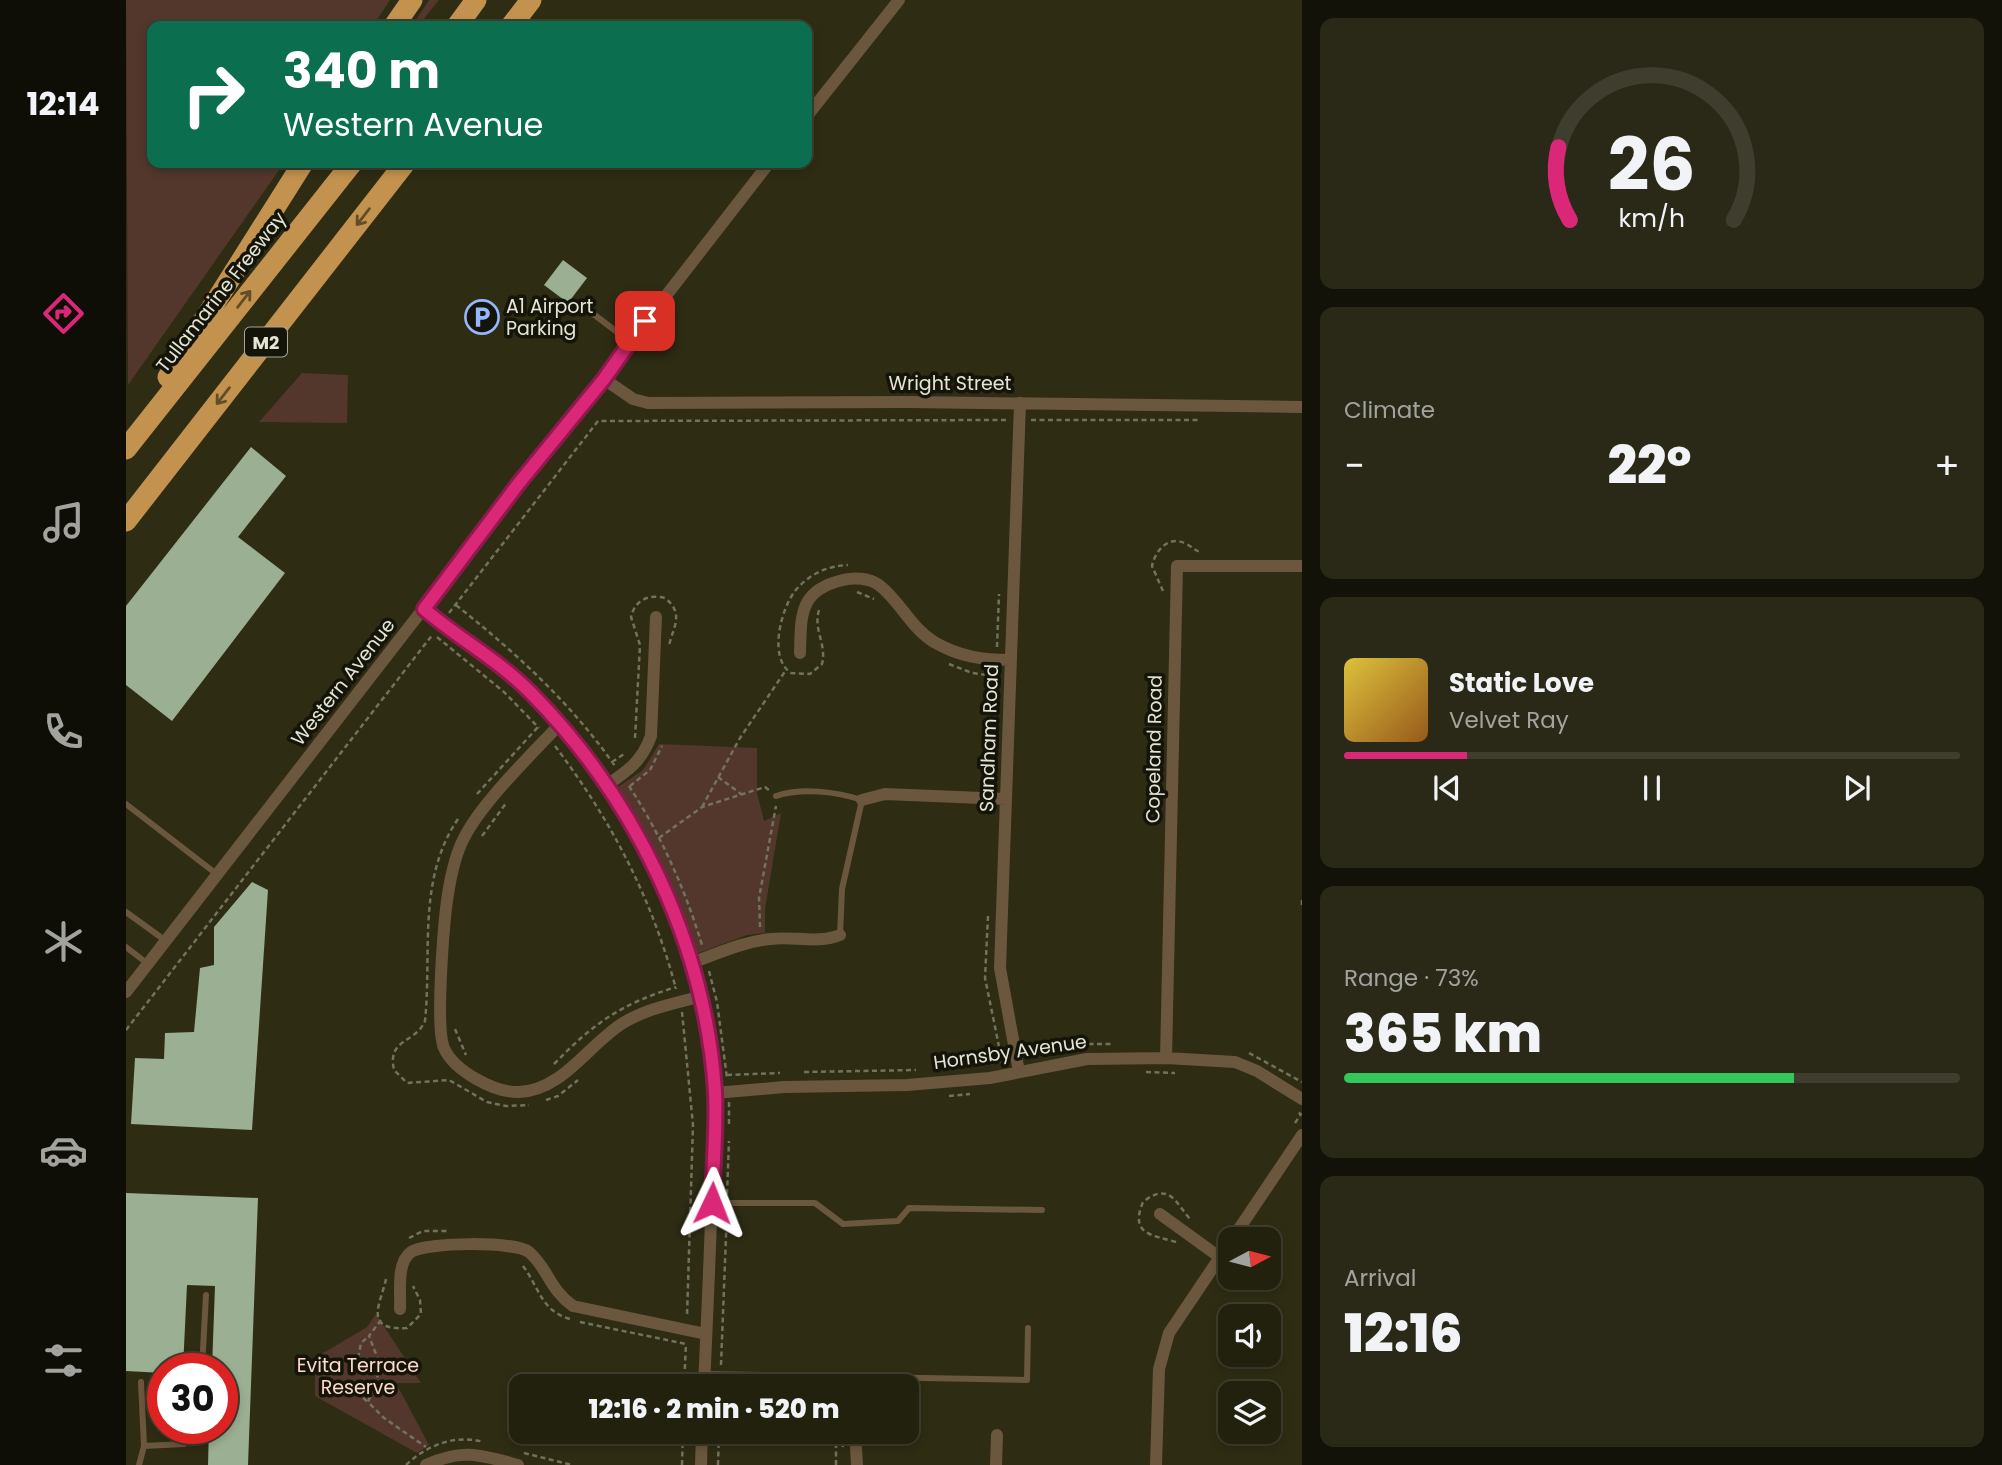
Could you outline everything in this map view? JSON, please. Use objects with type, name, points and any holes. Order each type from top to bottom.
[{"type":"highway","points":[[397,21],[412,0]]},
{"type":"highway","points":[[461,21],[476,0]]},
{"type":"highway","points":[[515,21],[531,0]]},
{"type":"highway","points":[[126,447],[300,168]]},
{"type":"highway","name":"Tullamarine Freeway","points":[[126,447],[348,168]]},
{"type":"highway","name":"M2","points":[[126,521],[401,168]]},
{"type":"street","points":[[812,111],[899,0]]},
{"type":"street","name":"Western Avenue","points":[[126,992],[765,168]]},
{"type":"street","name":"Wright Street","points":[[604,379],[633,400],[648,403],[1020,403],[1302,407]]},
{"type":"street","name":"Sandham Road","points":[[1019,1072],[1000,968],[1020,403]]},
{"type":"street","name":"Copeland Road","points":[[1166,1058],[1177,566],[1302,566]]},
{"type":"street","points":[[800,653],[801,618],[810,596],[829,583],[852,578],[878,585],[920,632],[934,642],[977,659],[1011,660]]},
{"type":"street","points":[[424,609],[502,667],[560,724],[607,785],[658,874],[691,963],[715,1093],[705,1374]]},
{"type":"street","points":[[607,785],[634,766],[645,752],[651,736],[656,617]]},
{"type":"street","points":[[560,724],[519,767],[466,834],[456,856],[447,895],[441,1020],[444,1048],[465,1073],[487,1086],[518,1093],[546,1087],[599,1039],[625,1022],[655,1008],[681,1008],[698,997]]},
{"type":"street","points":[[862,800],[885,794],[1006,799]]},
{"type":"street","points":[[691,963],[760,941],[830,939],[841,935]]},
{"type":"street","name":"Hornsby Avenue","points":[[715,1093],[783,1087],[907,1085],[1019,1072],[1087,1059],[1166,1058],[1235,1062],[1257,1071],[1297,1104]]},
{"type":"street","points":[[1236,1227],[1297,1131]]},
{"type":"street","points":[[1156,1465],[1158,1389],[1163,1351],[1170,1333],[1218,1256],[1160,1214]]},
{"type":"street","points":[[400,1309],[401,1268],[410,1252],[429,1245],[511,1246],[526,1250],[557,1294],[573,1306],[706,1334]]},
{"type":"street","points":[[996,1465],[997,1435]]},
{"type":"street","points":[[701,1465],[702,1444]]},
{"type":"street","points":[[856,1447],[856,1465]]},
{"type":"street","points":[[426,1465],[447,1456],[471,1452],[518,1465]]},
{"type":"lane","points":[[584,307],[629,341]]},
{"type":"lane","points":[[776,796],[789,792],[844,794],[862,800],[842,889],[841,935]]},
{"type":"lane","points":[[126,804],[218,874]]},
{"type":"lane","points":[[126,912],[166,941]]},
{"type":"lane","points":[[126,947],[148,964]]},
{"type":"lane","points":[[712,1203],[815,1203],[843,1224],[898,1221],[909,1208],[1042,1210]]},
{"type":"lane","points":[[203,1353],[206,1295]]},
{"type":"lane","points":[[919,1380],[1027,1380],[1028,1328]]},
{"type":"lane","points":[[139,1465],[144,1446],[141,1382]]},
{"type":"lane","points":[[144,1446],[184,1444]]},
{"type":"path","points":[[441,622],[598,421],[1209,420]]},
{"type":"path","points":[[820,609],[817,628],[824,647],[822,664],[810,674],[798,675],[786,670],[778,650],[786,608],[794,593],[819,571],[830,567],[855,565]]},
{"type":"path","points":[[846,592],[866,594],[878,603]]},
{"type":"path","points":[[126,1030],[433,634],[504,692],[548,737],[596,802],[624,851],[658,927],[681,1008],[693,1125],[685,1374]]},
{"type":"path","points":[[987,647],[997,648]]},
{"type":"path","points":[[944,663],[972,673],[996,676]]},
{"type":"path","points":[[702,807],[786,670]]},
{"type":"path","points":[[475,796],[538,727]]},
{"type":"path","points":[[551,754],[556,749]]},
{"type":"path","points":[[719,777],[741,795]]},
{"type":"path","points":[[659,838],[702,807],[765,787],[776,796],[759,898],[760,941]]},
{"type":"path","points":[[480,839],[511,797]]},
{"type":"path","points":[[460,817],[441,852],[429,899],[425,1021],[418,1032],[398,1045],[393,1053],[394,1070],[407,1083],[449,1080],[472,1096],[506,1106],[522,1106],[558,1096],[582,1075]]},
{"type":"path","points":[[1302,900],[1302,906]]},
{"type":"path","points":[[551,1066],[596,1023],[624,1005],[676,987]]},
{"type":"path","points":[[675,1017],[681,1008]]},
{"type":"path","points":[[454,1027],[458,1040],[474,1063]]},
{"type":"path","points":[[1146,1072],[1182,1073]]},
{"type":"path","points":[[949,1096],[977,1093]]},
{"type":"path","points":[[729,1102],[741,1101]]},
{"type":"path","points":[[1297,1104],[1301,1113],[1297,1131]]},
{"type":"path","points":[[1184,1248],[1143,1231],[1139,1218],[1143,1202],[1154,1195],[1171,1196],[1199,1226]]},
{"type":"path","points":[[401,1244],[423,1231],[451,1231]]},
{"type":"path","points":[[517,1261],[528,1273],[542,1300],[565,1318],[686,1345]]},
{"type":"path","points":[[387,1273],[377,1307],[381,1320],[391,1328],[407,1328],[418,1319],[420,1300],[412,1279]]},
{"type":"path","points":[[358,1358],[361,1343],[381,1320]]},
{"type":"path","points":[[368,1402],[381,1367],[369,1336]]},
{"type":"path","points":[[356,1384],[358,1394],[384,1419],[428,1448]]},
{"type":"path","points":[[682,1465],[683,1444]]},
{"type":"path","points":[[718,1465],[719,1444]]},
{"type":"path","points":[[836,1465],[836,1445],[856,1447]]},
{"type":"green space","points":[[126,0],[390,0],[376,21],[147,21],[147,168],[280,168],[128,385]]},
{"type":"green space","points":[[429,0],[439,0],[422,21],[415,21]]},
{"type":"green space","points":[[302,373],[348,375],[347,423],[259,422]]},
{"type":"green space","points":[[659,744],[757,748],[757,793],[764,821],[781,813],[765,909],[765,933],[747,935],[696,954],[663,868],[618,787],[643,770]]},
{"type":"green space","name":"Evita Terrace Reserve","points":[[376,1314],[421,1383],[396,1383],[429,1445],[417,1453],[315,1396],[315,1358],[367,1327]]},
{"type":"building","points":[[563,260],[587,278],[568,303],[544,285]]},
{"type":"building","points":[[251,447],[286,476],[238,537],[285,573],[172,721],[126,685],[126,606]]},
{"type":"building","points":[[252,882],[268,890],[252,1130],[131,1124],[135,1058],[164,1059],[165,1033],[194,1032],[200,968],[214,965],[214,927]]},
{"type":"building","points":[[126,1193],[258,1198],[248,1465],[208,1465],[209,1444],[238,1444],[238,1353],[213,1353],[215,1286],[187,1285],[184,1353],[147,1353],[147,1372],[126,1371]]},
{"type":"place","name":"A1 Airport Parking","points":[[482,317]]},
{"type":"route","points":[[645,321],[604,379],[519,483],[424,609],[502,667],[531,692],[560,724],[607,785],[658,874],[691,963],[706,1033],[715,1093],[712,1203]]}]
